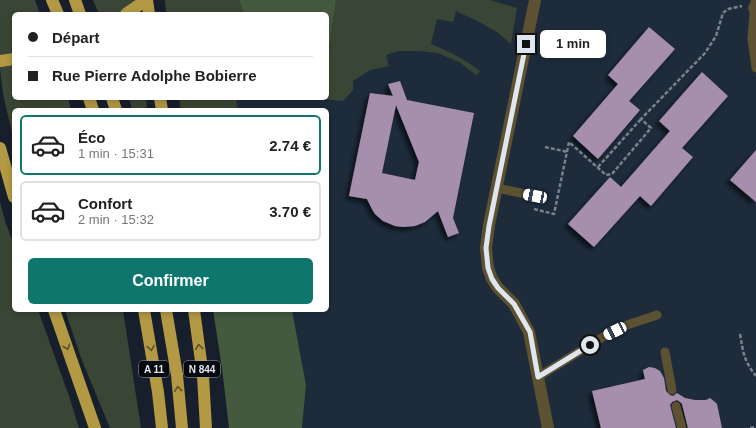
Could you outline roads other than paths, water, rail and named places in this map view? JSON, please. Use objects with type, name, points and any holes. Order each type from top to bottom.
[{"type":"highway","points":[[52,0],[57,12]]},
{"type":"highway","points":[[75,0],[79,12]]},
{"type":"highway","points":[[129,12],[147,0],[149,12]]},
{"type":"highway","points":[[0,61],[12,59]]},
{"type":"highway","points":[[0,148],[12,190]]},
{"type":"highway","points":[[55,312],[95,428]]},
{"type":"highway","name":"A 11","points":[[144,312],[158,392],[162,428]]},
{"type":"highway","name":"A 11","points":[[166,312],[177,375],[182,428]]},
{"type":"highway","name":"N 844","points":[[194,312],[202,376],[206,428]]},
{"type":"street","points":[[534,0],[486,245],[488,268],[492,279],[498,288],[514,304],[530,332],[548,428]]},
{"type":"lane","points":[[755,5],[752,39],[756,68]]},
{"type":"lane","points":[[497,188],[535,196]]},
{"type":"lane","points":[[538,377],[603,337],[627,325],[657,315]]},
{"type":"lane","points":[[665,352],[672,390]]},
{"type":"lane","points":[[676,406],[682,428]]}]
